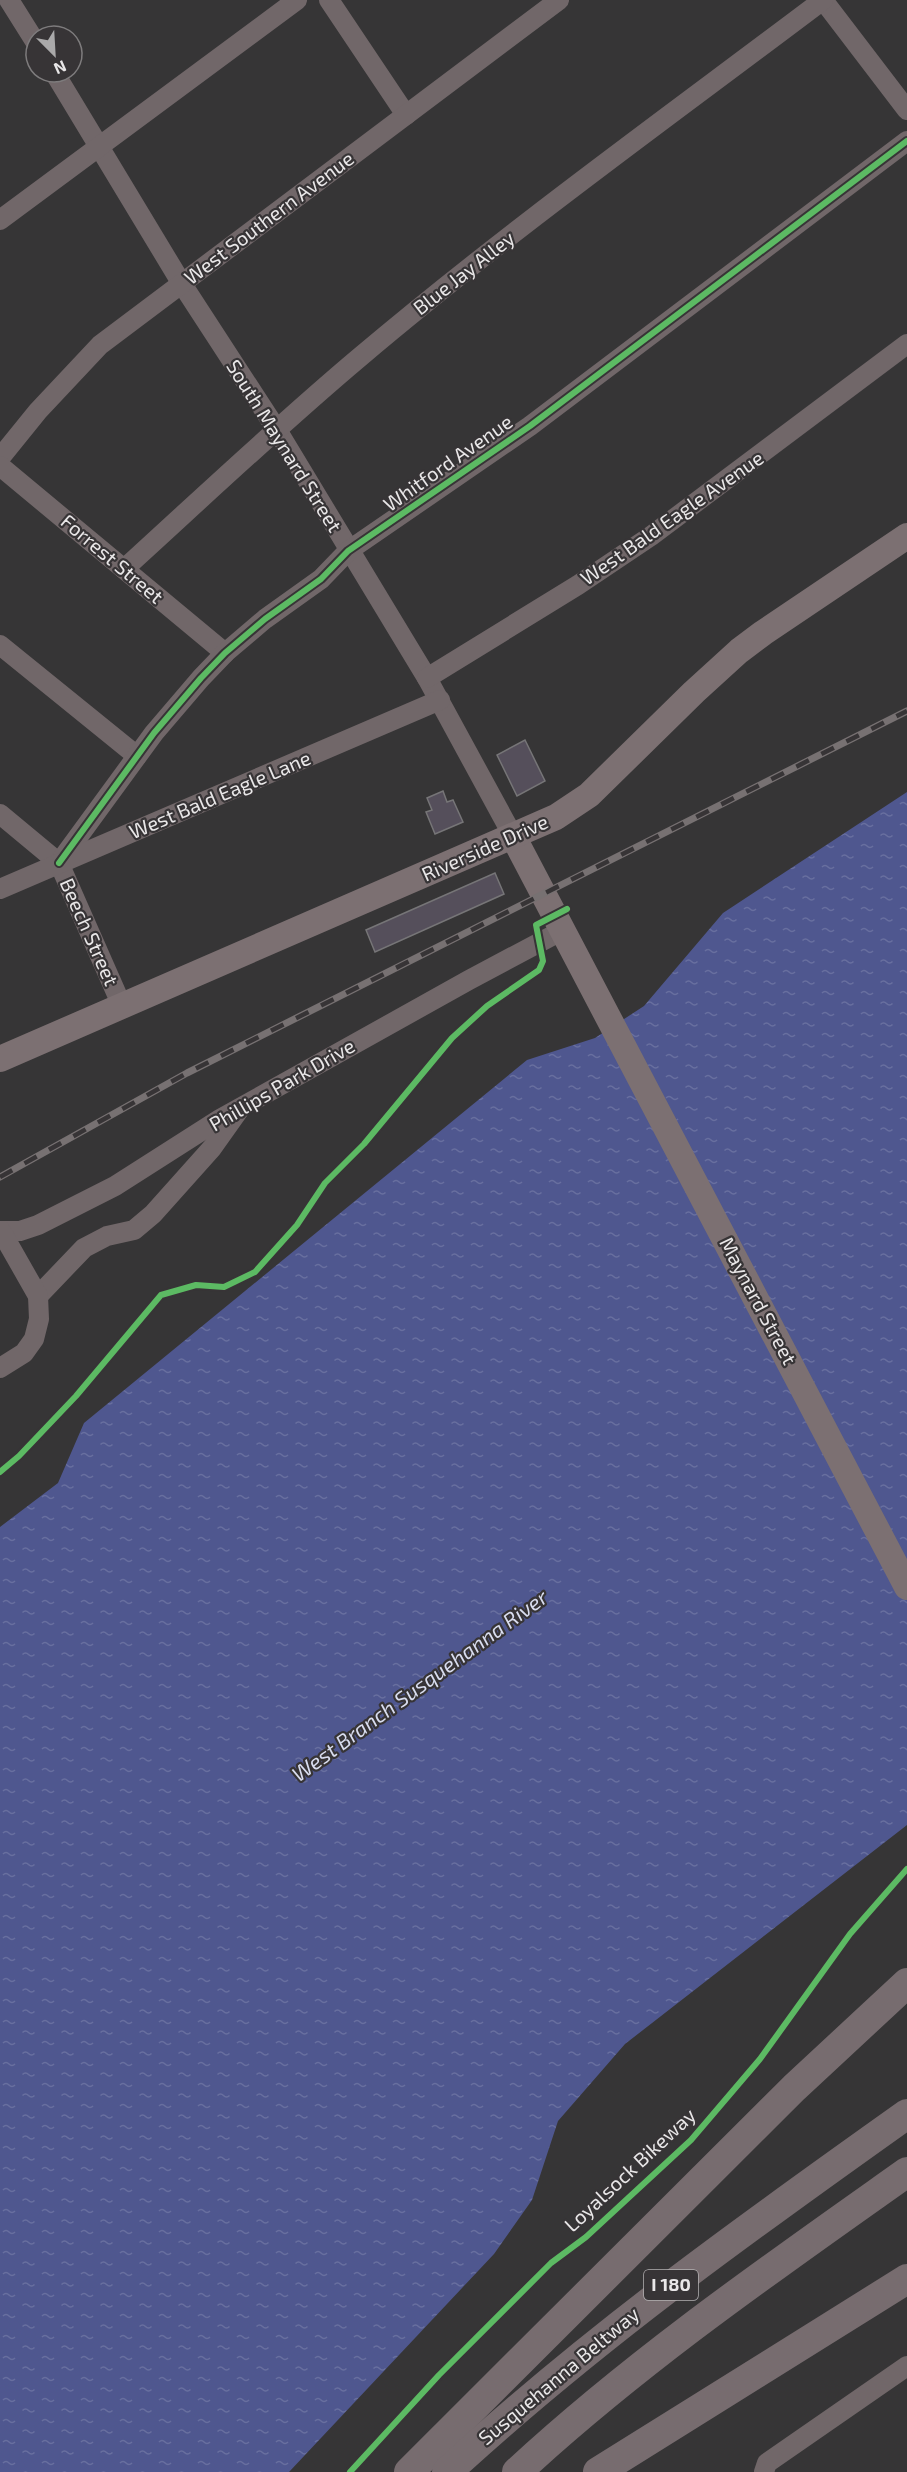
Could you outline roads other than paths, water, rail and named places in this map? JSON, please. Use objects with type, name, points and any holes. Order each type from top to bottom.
[{"type":"highway","points":[[409,2472],[794,2088],[907,1983]]},
{"type":"highway","name":"Susquehanna Beltway","points":[[447,2472],[501,2423],[645,2304],[724,2244],[907,2114]]},
{"type":"highway","name":"I 180","points":[[517,2472],[692,2328],[752,2282],[907,2172]]},
{"type":"highway","points":[[598,2472],[907,2279]]},
{"type":"main road","name":"Riverside Drive","points":[[0,1059],[556,817],[589,795],[739,651],[907,536]]},
{"type":"main road","name":"South Maynard Street","points":[[513,836],[607,1015]]},
{"type":"main road","name":"Maynard Street","points":[[607,1015],[907,1587]]},
{"type":"street","points":[[0,220],[99,144],[297,0]]},
{"type":"street","points":[[329,0],[406,115]]},
{"type":"street","name":"West Southern Avenue","points":[[0,458],[83,360],[100,345],[559,0]]},
{"type":"street","points":[[823,0],[907,110]]},
{"type":"street","name":"Blue Jay Alley","points":[[124,569],[359,357],[435,295],[625,147],[823,0]]},
{"type":"street","points":[[10,5],[24,25]]},
{"type":"street","name":"South Maynard Street","points":[[62,84],[182,284],[277,430],[348,551],[427,678],[513,836]]},
{"type":"street","name":"Whitford Avenue","points":[[59,863],[136,756],[201,678],[225,653],[265,619],[321,579],[348,551],[530,426],[907,141]]},
{"type":"street","name":"West Bald Eagle Avenue","points":[[427,678],[651,537],[907,344]]},
{"type":"street","name":"Forrest Street","points":[[0,465],[225,653]]},
{"type":"street","points":[[0,645],[136,756]]},
{"type":"street","name":"West Bald Eagle Lane","points":[[0,889],[440,700]]},
{"type":"street","name":"Beech Street","points":[[0,814],[59,863],[122,1006]]},
{"type":"street","name":"Phillips Park Drive","points":[[0,1231],[20,1231],[38,1225],[115,1186],[242,1106],[563,930]]},
{"type":"street","points":[[38,1296],[84,1248],[107,1236],[134,1230],[153,1214],[212,1148],[242,1106]]},
{"type":"street","points":[[0,1231],[38,1296],[39,1319],[34,1339],[24,1353],[0,1368]]},
{"type":"street","points":[[764,2472],[767,2463],[907,2366]]},
{"type":"water","name":"West Branch Susquehanna River","points":[[907,792],[907,1825],[625,2044],[558,2121],[532,2200],[494,2254],[289,2472],[0,2472],[0,1527],[58,1483],[84,1423],[527,1060],[595,1038],[644,1006],[723,913]]},
{"type":"railway","points":[[0,1177],[187,1073],[907,711]]}]
